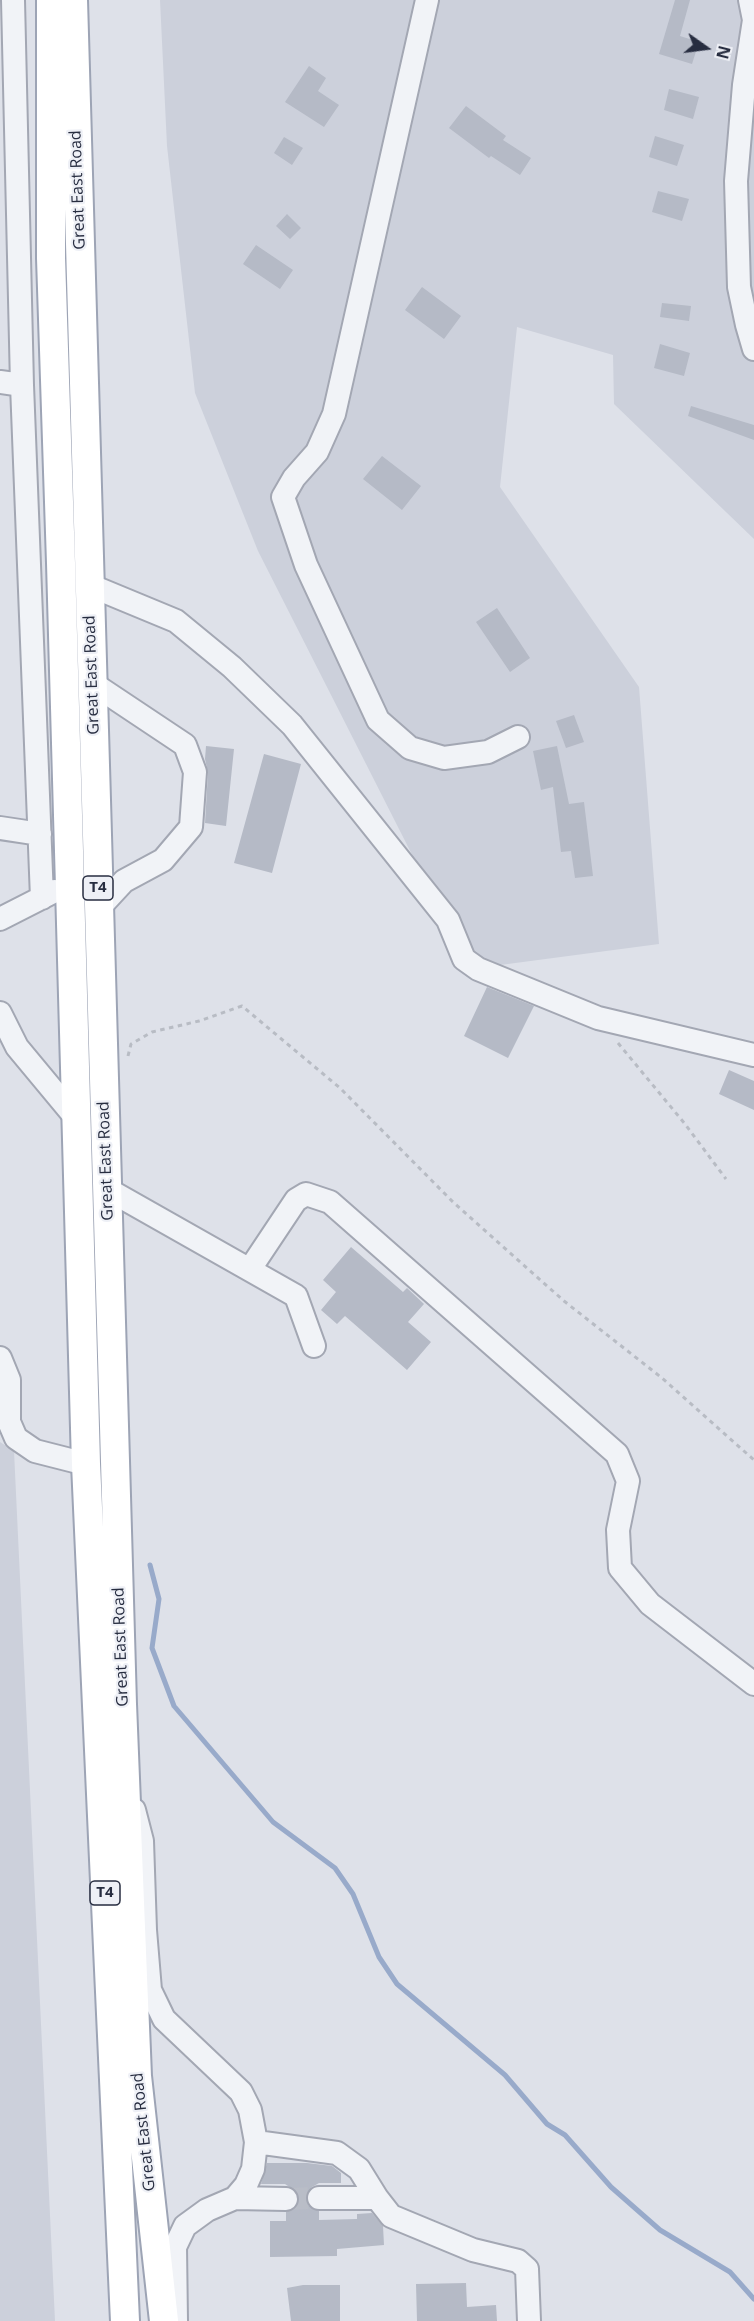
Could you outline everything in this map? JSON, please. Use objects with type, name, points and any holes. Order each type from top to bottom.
[{"type":"main road","name":"Great East Road","points":[[51,0],[51,258],[86,1464],[125,2321]]},
{"type":"main road","name":"Great East Road","points":[[73,0],[125,1777],[137,2076],[164,2321]]},
{"type":"street","points":[[13,0],[9,204],[22,385],[42,898]]},
{"type":"street","points":[[427,0],[334,414],[317,452],[294,478],[283,497],[306,565],[378,720],[410,748],[444,758],[488,752],[518,736]]},
{"type":"street","points":[[750,0],[754,20],[744,86],[736,181],[739,287],[754,349]]},
{"type":"street","points":[[0,382],[22,385]]},
{"type":"street","points":[[89,585],[176,621],[232,667],[292,725],[448,920],[464,959],[478,969],[598,1018],[754,1055]]},
{"type":"street","points":[[92,683],[186,745],[195,772],[191,828],[163,860],[124,881],[99,908]]},
{"type":"street","points":[[0,828],[40,834]]},
{"type":"street","points":[[0,919],[70,884]]},
{"type":"street","points":[[0,1013],[17,1047],[76,1118]]},
{"type":"street","points":[[107,1189],[296,1296],[314,1346]]},
{"type":"street","points":[[250,1269],[296,1200],[306,1194],[330,1202],[617,1454],[628,1481],[618,1530],[620,1568],[650,1604],[754,1684]]},
{"type":"street","points":[[0,1358],[9,1380],[9,1422],[16,1438],[35,1451],[86,1464]]},
{"type":"street","points":[[125,1777],[142,1841],[150,1990],[164,2019],[241,2092],[250,2109],[256,2142],[253,2169],[246,2185],[235,2198]]},
{"type":"street","points":[[256,2142],[336,2153],[359,2169],[377,2198],[392,2216],[473,2250],[518,2261],[526,2269],[529,2321]]},
{"type":"street","points":[[176,2321],[175,2247],[185,2226],[207,2210],[235,2198],[286,2199]]},
{"type":"street","points":[[319,2198],[377,2198]]},
{"type":"path","points":[[125,1065],[130,1044],[152,1032],[200,1021],[242,1006],[340,1088],[454,1203],[564,1301],[662,1378],[754,1460]]},
{"type":"path","points":[[598,1018],[685,1124],[726,1179]]},
{"type":"shaded area","points":[[160,0],[754,0],[754,539],[614,404],[613,355],[517,327],[500,487],[639,687],[659,944],[470,969],[258,551],[195,393],[167,146]]},
{"type":"shaded area","points":[[0,1442],[14,1451],[55,2321],[0,2321]]},
{"type":"building","points":[[675,0],[690,0],[680,36],[699,42],[692,64],[659,54]]},
{"type":"building","points":[[309,66],[326,78],[318,91],[339,105],[324,127],[285,102]]},
{"type":"building","points":[[669,89],[699,97],[693,119],[664,110]]},
{"type":"building","points":[[466,106],[506,136],[503,140],[531,158],[520,175],[491,156],[489,158],[449,128]]},
{"type":"building","points":[[655,136],[684,145],[677,166],[649,157]]},
{"type":"building","points":[[284,137],[303,148],[292,165],[274,153]]},
{"type":"building","points":[[658,191],[689,199],[682,221],[652,212]]},
{"type":"building","points":[[287,214],[301,228],[290,239],[276,226]]},
{"type":"building","points":[[256,245],[293,270],[280,289],[243,264]]},
{"type":"building","points":[[422,287],[461,316],[444,339],[405,310]]},
{"type":"building","points":[[662,303],[691,306],[689,321],[660,317]]},
{"type":"building","points":[[660,344],[690,353],[684,376],[654,368]]},
{"type":"building","points":[[691,406],[754,425],[754,440],[688,416]]},
{"type":"building","points":[[382,456],[421,486],[402,510],[363,479]]},
{"type":"building","points":[[497,608],[530,658],[510,672],[476,622]]},
{"type":"building","points":[[574,715],[584,742],[566,748],[556,721]]},
{"type":"building","points":[[206,746],[234,749],[226,826],[205,823],[208,773],[205,759]]},
{"type":"building","points":[[557,746],[569,804],[584,802],[593,876],[575,878],[571,851],[561,852],[553,787],[541,790],[533,751]]},
{"type":"building","points":[[264,754],[301,764],[272,873],[234,863]]},
{"type":"building","points":[[487,987],[534,1006],[508,1058],[464,1036]]},
{"type":"building","points":[[729,1070],[754,1081],[754,1110],[719,1094]]},
{"type":"building","points":[[351,1247],[403,1292],[407,1288],[424,1304],[408,1322],[431,1342],[407,1370],[345,1316],[337,1324],[321,1310],[336,1292],[323,1280]]},
{"type":"building","points":[[267,2163],[307,2163],[332,2166],[341,2173],[341,2183],[319,2183],[312,2187],[306,2197],[308,2205],[319,2211],[319,2220],[357,2219],[357,2214],[372,2213],[383,2226],[384,2245],[337,2249],[337,2256],[270,2257],[270,2221],[286,2221],[286,2212],[297,2206],[299,2199],[297,2192],[285,2184],[261,2184]]},
{"type":"building","points":[[466,2283],[467,2307],[496,2305],[497,2321],[417,2321],[416,2284]]},
{"type":"building","points":[[303,2285],[340,2285],[340,2321],[291,2321],[287,2288]]},
{"type":"waterway","points":[[150,1565],[159,1599],[152,1648],[174,1706],[273,1822],[335,1868],[353,1894],[379,1957],[397,1984],[505,2075],[547,2124],[565,2135],[611,2187],[660,2230],[730,2272],[754,2299]]},
{"type":"tunnel","points":[[286,2199],[319,2198]]}]
